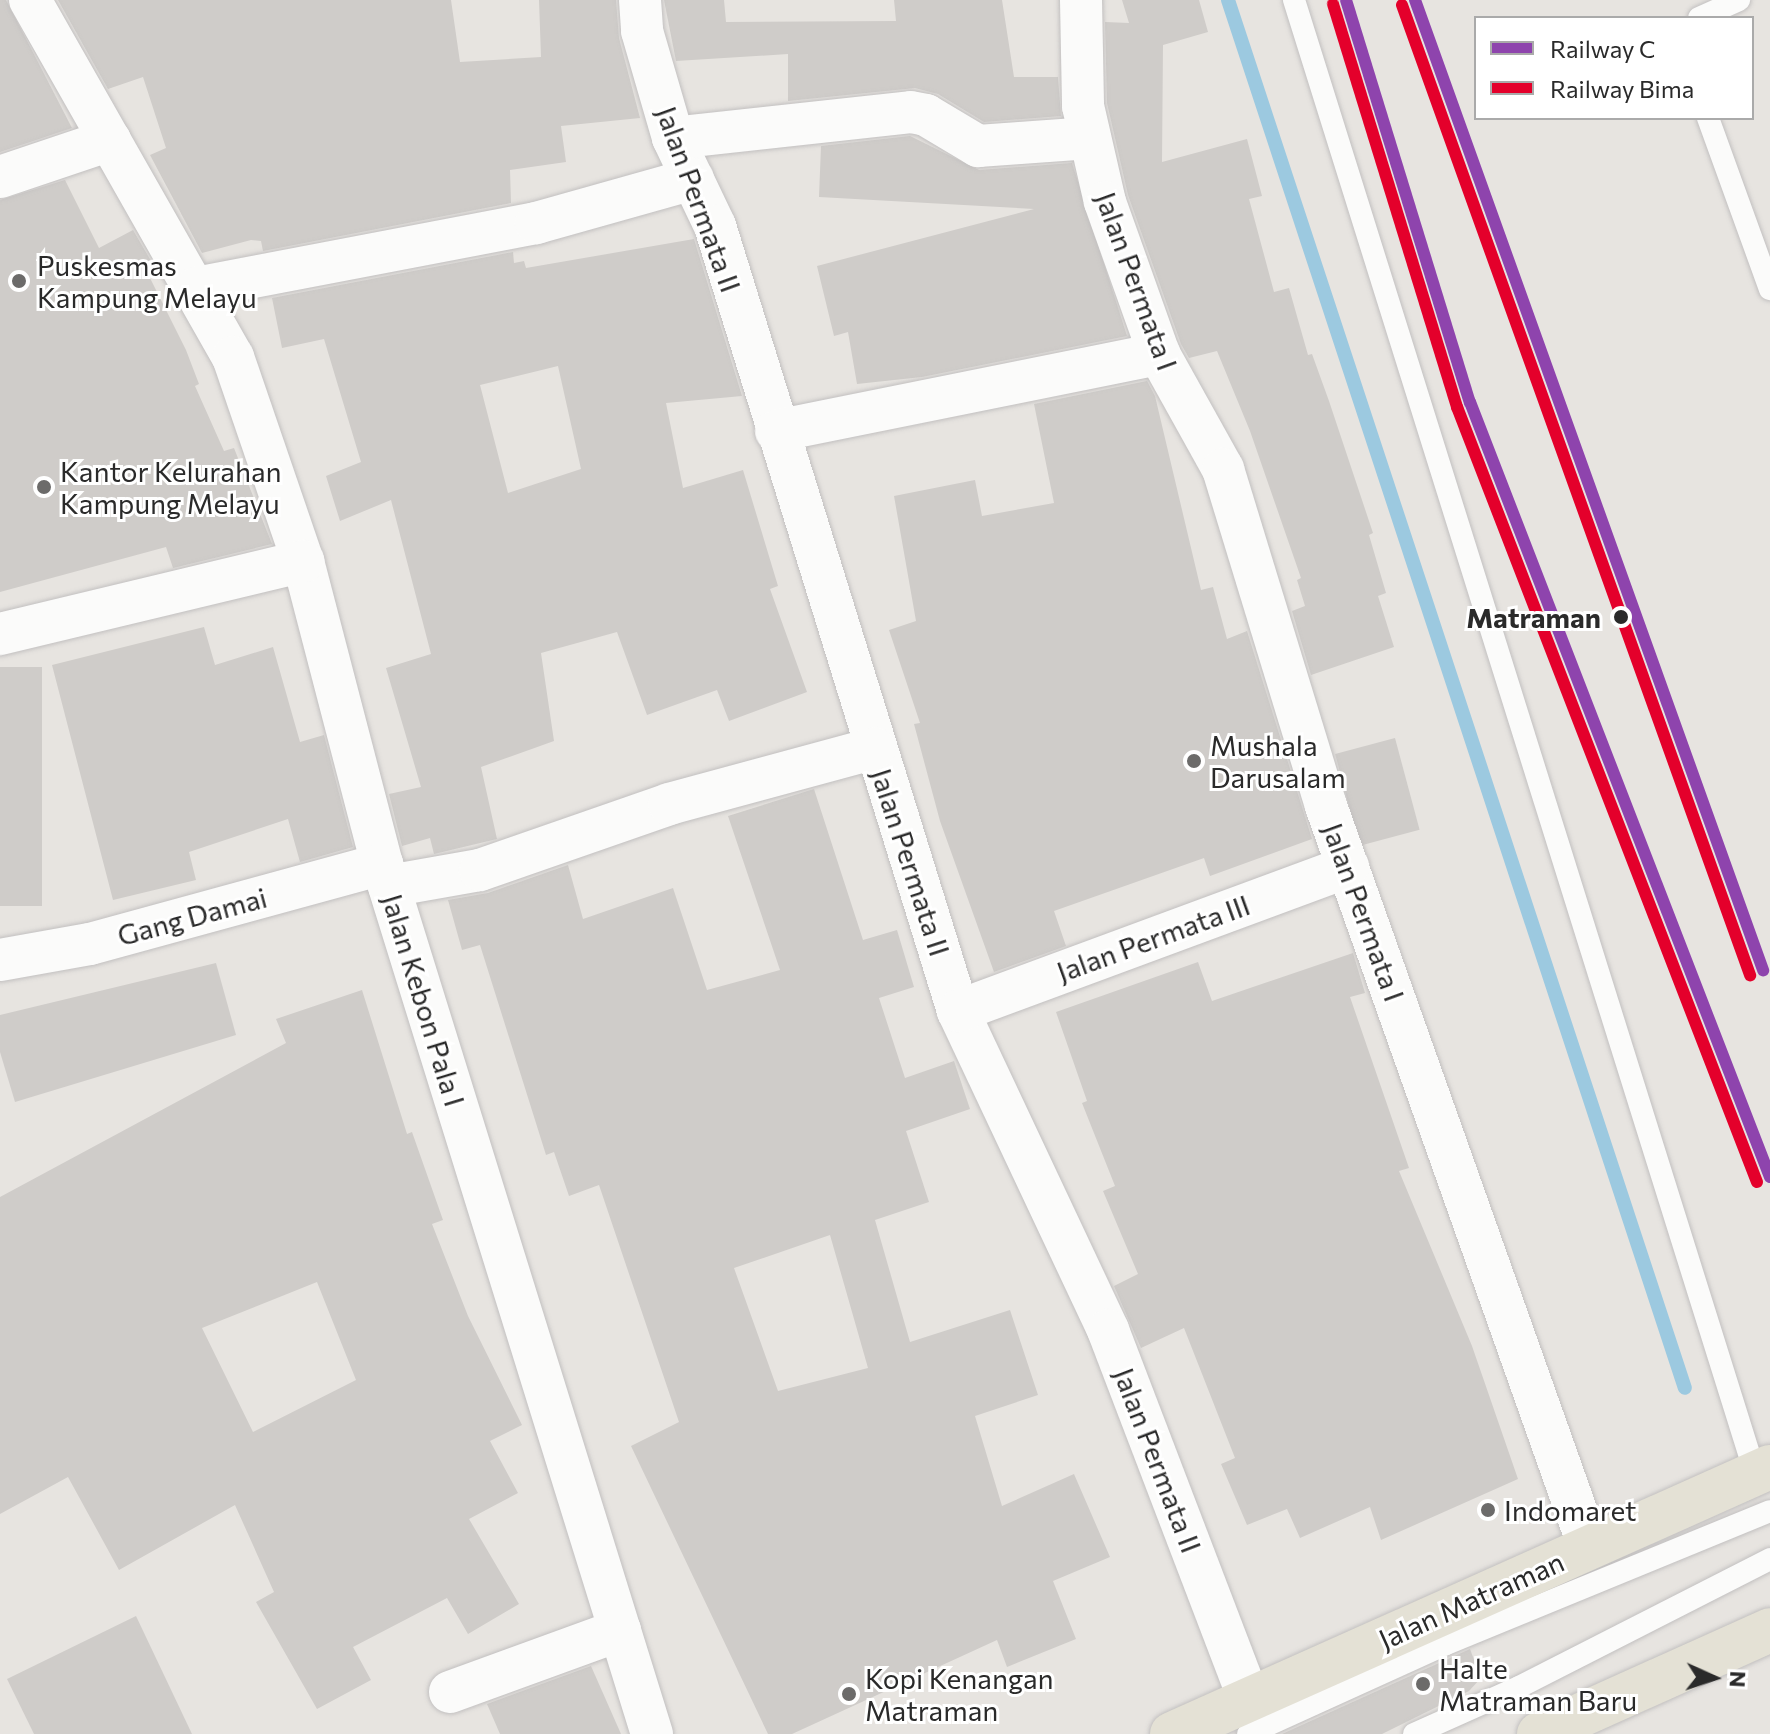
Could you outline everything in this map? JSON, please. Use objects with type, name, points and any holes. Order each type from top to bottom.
[{"type":"main road","name":"Jalan Matraman","points":[[1172,1734],[1248,1717],[1589,1547],[1765,1483]]},
{"type":"main road","points":[[1539,1734],[1770,1630]]},
{"type":"street","name":"Jalan Kebon Pala I","points":[[30,0],[233,357],[303,561],[386,875],[652,1734]]},
{"type":"street","name":"Jalan Permata II","points":[[640,0],[642,31],[673,138],[715,226],[958,1011],[1108,1330],[1248,1717]]},
{"type":"street","name":"Jalan Permata I","points":[[1081,0],[1083,106],[1105,202],[1159,354],[1223,469],[1348,867],[1589,1547]]},
{"type":"street","points":[[673,138],[911,112],[926,115],[978,146],[1090,138]]},
{"type":"street","points":[[0,177],[110,140]]},
{"type":"street","points":[[196,288],[536,223],[693,179]]},
{"type":"street","points":[[776,431],[1159,354]]},
{"type":"street","points":[[0,634],[303,561]]},
{"type":"street","name":"Gang Damai","points":[[0,960],[90,944],[386,875],[480,870],[669,804],[875,748]]},
{"type":"street","name":"Jalan Permata III","points":[[958,1011],[1348,867]]},
{"type":"street","points":[[450,1692],[620,1630]]},
{"type":"lane","points":[[1248,1717],[1446,1644],[1765,1483],[1294,0]]},
{"type":"lane","points":[[1703,16],[1739,0]]},
{"type":"lane","points":[[1709,120],[1763,248],[1770,289]]},
{"type":"lane","points":[[1414,1734],[1519,1687],[1770,1559]]},
{"type":"building","points":[[0,0],[6,0],[72,128],[0,152]]},
{"type":"building","points":[[58,0],[451,0],[460,62],[541,57],[539,0],[616,0],[619,38],[640,118],[561,126],[566,162],[510,170],[511,203],[263,251],[261,241],[251,240],[202,253],[150,155],[166,148],[143,77],[108,89]]},
{"type":"building","points":[[664,0],[724,0],[726,22],[896,21],[894,0],[1002,0],[1014,77],[1058,77],[1061,116],[984,122],[938,94],[915,88],[788,101],[788,54],[676,61]]},
{"type":"building","points":[[1122,0],[1199,0],[1208,32],[1163,45],[1162,162],[1247,139],[1262,196],[1249,199],[1274,292],[1289,288],[1308,355],[1312,354],[1329,401],[1373,533],[1369,535],[1386,593],[1378,596],[1394,647],[1311,675],[1292,611],[1305,606],[1297,580],[1301,578],[1250,431],[1217,351],[1189,358],[1181,344],[1128,195],[1107,103],[1105,22],[1129,23]]},
{"type":"building","points":[[910,136],[979,170],[1072,163],[1127,336],[922,377],[857,384],[848,332],[834,336],[817,266],[1034,209],[819,197],[821,146]]},
{"type":"building","points":[[65,180],[99,248],[133,230],[154,266],[145,268],[186,350],[199,384],[195,386],[224,451],[234,448],[272,544],[173,568],[166,547],[0,592],[0,200]]},
{"type":"building","points":[[694,239],[742,396],[666,403],[683,488],[743,470],[778,586],[770,589],[807,692],[729,721],[717,690],[647,715],[617,632],[541,653],[554,741],[481,767],[497,839],[434,854],[430,838],[402,846],[389,794],[421,787],[386,668],[431,654],[391,500],[340,521],[326,476],[361,462],[324,339],[282,348],[272,298],[513,252],[514,263],[524,261],[526,268]],"holes":[[[558,366],[581,469],[508,493],[480,385]]]},
{"type":"building","points":[[1147,381],[1155,396],[1201,590],[1213,587],[1227,639],[1247,631],[1312,839],[1210,876],[1204,858],[1054,911],[1066,946],[994,972],[940,821],[914,724],[920,723],[889,630],[916,621],[894,496],[975,480],[982,516],[1054,503],[1034,404]]},
{"type":"building","points":[[204,627],[215,665],[273,647],[300,742],[324,735],[353,847],[300,862],[288,819],[189,852],[196,880],[113,900],[52,665]]},
{"type":"building","points":[[0,667],[42,667],[42,906],[0,906]]},
{"type":"building","points":[[1395,738],[1420,830],[1360,846],[1335,754]]},
{"type":"building","points":[[814,789],[863,940],[897,930],[914,987],[879,998],[905,1078],[954,1061],[970,1109],[906,1131],[929,1202],[875,1220],[910,1342],[1010,1310],[1038,1395],[975,1416],[1002,1506],[1074,1474],[1110,1557],[1053,1581],[1076,1639],[1007,1667],[997,1640],[792,1734],[768,1734],[631,1446],[679,1422],[599,1185],[569,1196],[554,1152],[546,1155],[480,945],[462,950],[448,900],[488,893],[568,865],[583,919],[673,888],[707,990],[780,970],[728,816]],"holes":[[[830,1235],[868,1368],[778,1391],[734,1268]]]},
{"type":"building","points":[[1353,953],[1365,993],[1350,997],[1409,1168],[1399,1171],[1472,1346],[1518,1479],[1381,1540],[1370,1507],[1300,1538],[1287,1509],[1247,1525],[1221,1464],[1235,1458],[1184,1328],[1141,1348],[1114,1286],[1138,1274],[1103,1191],[1115,1186],[1082,1103],[1087,1101],[1056,1012],[1198,962],[1212,1001]]},
{"type":"building","points":[[216,963],[236,1035],[15,1102],[0,1052],[0,1015]]},
{"type":"building","points":[[362,990],[407,1134],[412,1132],[443,1220],[432,1224],[468,1316],[522,1425],[490,1441],[518,1493],[469,1519],[519,1604],[468,1634],[447,1598],[353,1647],[371,1680],[317,1709],[256,1602],[274,1592],[235,1505],[119,1570],[68,1477],[0,1514],[0,1197],[286,1043],[276,1019]],"holes":[[[317,1282],[356,1380],[253,1432],[202,1328]]]},
{"type":"building","points":[[136,1616],[192,1734],[34,1734],[7,1679]]},
{"type":"building","name":"Halte Matraman Baru","points":[[1470,1649],[1481,1678],[1469,1691],[1382,1734],[1282,1734]]},
{"type":"building","points":[[591,1666],[621,1734],[500,1734],[487,1704]]},
{"type":"waterway","points":[[1228,0],[1685,1388]]},
{"type":"rail line","name":"C","points":[[1346,0],[1470,402],[1770,1177]]},
{"type":"rail line","name":"C","points":[[1415,0],[1763,970]]},
{"type":"rail line","name":"Bima","points":[[1333,4],[1457,407],[1757,1182]]},
{"type":"rail line","name":"Bima","points":[[1402,5],[1750,975]]},
{"type":"place","name":"Puskesmas Kampung Melayu","points":[[19,281]]},
{"type":"place","name":"Kantor Kelurahan Kampung Melayu","points":[[44,487]]},
{"type":"place","name":"Matraman","points":[[1621,617]]},
{"type":"place","name":"Mushala Darusalam","points":[[1194,761]]},
{"type":"place","name":"Indomaret","points":[[1488,1510]]},
{"type":"place","name":"Halte Matraman Baru","points":[[1423,1684]]},
{"type":"place","name":"Kopi Kenangan Matraman","points":[[849,1694]]}]
